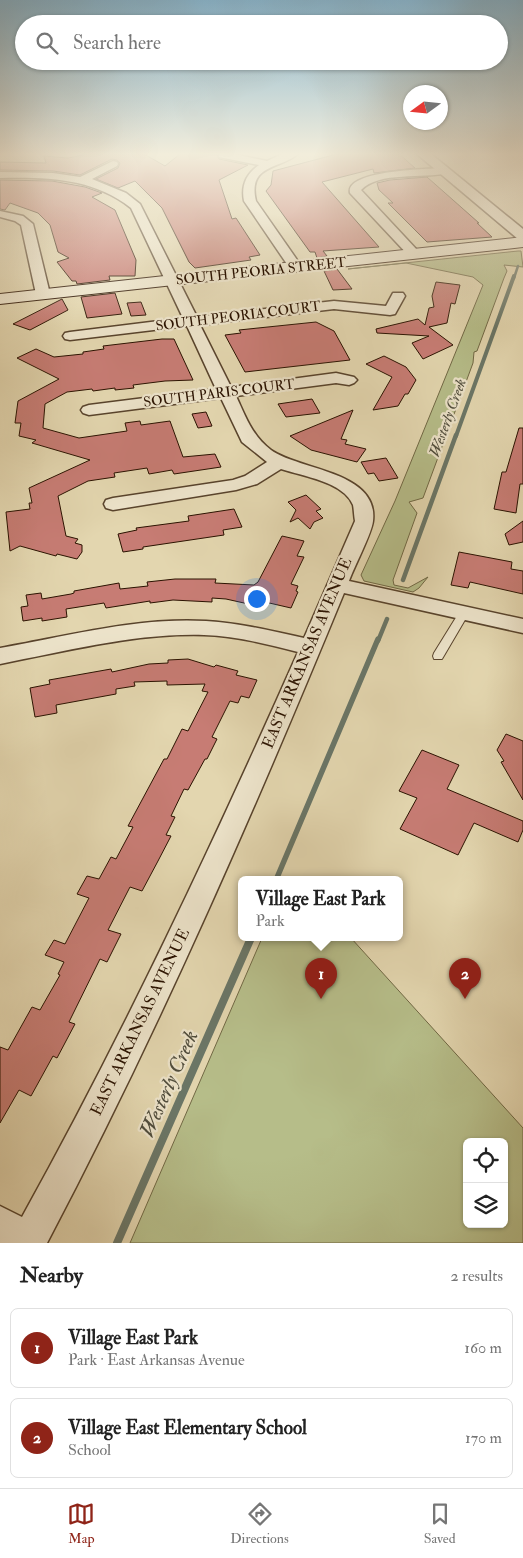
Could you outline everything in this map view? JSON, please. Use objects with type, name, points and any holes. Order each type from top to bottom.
[{"type":"main road","name":"SOUTH PEORIA STREET","points":[[0,299],[523,242]]},
{"type":"street","name":"EAST ARKANSAS AVENUE","points":[[19,1236],[168,969],[364,521],[362,504],[355,494],[336,481],[280,462],[262,451],[248,438],[139,212]]},
{"type":"street","points":[[259,212],[296,267]]},
{"type":"street","points":[[374,212],[414,254]]},
{"type":"street","points":[[494,212],[523,236]]},
{"type":"street","points":[[0,214],[19,218],[27,224],[43,294]]},
{"type":"street","name":"SOUTH PEORIA COURT","points":[[70,336],[334,305],[390,311],[398,296]]},
{"type":"street","name":"SOUTH PARIS COURT","points":[[89,410],[336,378],[349,380]]},
{"type":"street","points":[[113,504],[236,485],[251,480],[280,462]]},
{"type":"street","points":[[337,585],[523,626]]},
{"type":"street","points":[[0,656],[126,633],[178,628],[229,630],[310,647]]},
{"type":"lane","points":[[438,656],[464,613]]},
{"type":"green space","points":[[521,251],[523,267],[504,265],[507,271],[477,351],[474,352],[473,363],[423,498],[409,502],[417,513],[393,580],[394,585],[408,588],[428,577],[413,592],[364,581],[361,575],[395,501],[483,285],[473,277],[406,263],[348,269]]},
{"type":"green space","points":[[261,941],[354,941],[523,1128],[523,1243],[130,1243]]},
{"type":"building","points":[[35,212],[116,212],[136,260],[135,276],[109,276],[110,280],[77,284],[76,281],[72,281],[57,262],[69,258],[58,252],[50,225]]},
{"type":"building","points":[[164,212],[230,212],[232,219],[236,218],[260,255],[249,257],[251,260],[195,268],[189,262]]},
{"type":"building","points":[[281,212],[348,212],[379,247],[323,251],[327,256],[317,258],[315,252],[310,252]]},
{"type":"building","points":[[397,212],[467,212],[492,237],[427,242]]},
{"type":"building","points":[[337,269],[352,289],[333,290],[324,271]]},
{"type":"building","points":[[436,282],[460,285],[455,304],[451,303],[447,323],[429,327],[453,345],[423,359],[412,343],[429,336],[377,333],[376,329],[418,319],[425,325],[429,308],[434,307],[432,296]]},
{"type":"building","points":[[115,293],[122,314],[87,318],[81,297]]},
{"type":"building","points":[[62,299],[68,310],[30,330],[13,324]]},
{"type":"building","points":[[141,302],[146,315],[131,316],[127,303]]},
{"type":"building","points":[[316,322],[334,331],[350,360],[245,372],[225,335],[241,333],[239,330]]},
{"type":"building","points":[[174,339],[193,380],[133,385],[134,388],[115,390],[115,388],[67,392],[45,404],[43,428],[79,438],[127,431],[125,423],[140,421],[141,425],[170,421],[183,457],[215,454],[221,467],[174,474],[172,470],[149,474],[147,468],[114,473],[115,477],[88,481],[58,496],[66,536],[78,539],[75,543],[82,545],[82,552],[77,559],[57,554],[56,556],[20,546],[10,551],[6,512],[30,509],[29,503],[32,503],[29,488],[90,460],[32,443],[36,440],[19,436],[21,423],[15,423],[18,401],[59,379],[17,358],[36,349],[54,357],[83,354],[83,352],[104,349],[103,346]]},
{"type":"building","points":[[384,356],[406,367],[416,380],[398,406],[373,410],[392,377],[366,364]]},
{"type":"building","points":[[312,399],[320,413],[286,417],[278,404]]},
{"type":"building","points":[[353,410],[341,439],[347,440],[345,444],[366,449],[357,462],[311,450],[290,436]]},
{"type":"building","points":[[206,412],[212,426],[198,428],[192,414]]},
{"type":"building","points":[[519,428],[523,428],[523,484],[520,484],[516,513],[494,509],[502,472],[506,472]]},
{"type":"building","points":[[386,458],[398,478],[379,481],[374,473],[368,474],[361,462]]},
{"type":"building","points":[[306,495],[321,509],[316,511],[323,518],[314,522],[310,529],[298,518],[290,522],[296,510],[288,502]]},
{"type":"building","points":[[234,509],[242,527],[223,530],[224,535],[143,547],[143,549],[123,552],[118,534],[137,530],[136,528],[189,521],[188,516]]},
{"type":"building","points":[[523,521],[523,542],[509,545],[505,534]]},
{"type":"building","points":[[282,536],[304,541],[297,556],[304,557],[291,584],[298,586],[296,591],[298,592],[291,608],[265,602],[262,607],[212,598],[212,602],[173,600],[150,603],[150,601],[106,608],[104,603],[66,609],[67,617],[42,621],[42,618],[23,621],[21,607],[28,606],[26,595],[41,593],[42,599],[119,583],[120,589],[148,586],[147,582],[175,579],[216,579],[215,583],[254,585],[258,582]]},
{"type":"building","points":[[459,552],[512,562],[511,569],[523,571],[523,594],[470,582],[468,588],[451,585]]},
{"type":"building","points":[[188,659],[214,667],[216,665],[238,671],[236,675],[257,680],[249,698],[241,696],[238,703],[230,701],[212,737],[217,739],[207,759],[205,759],[188,790],[184,789],[171,816],[175,817],[166,835],[171,836],[142,891],[130,887],[108,930],[121,934],[107,962],[100,959],[69,1022],[75,1024],[57,1058],[53,1056],[31,1096],[19,1090],[0,1123],[0,1047],[8,1050],[32,1007],[40,1010],[60,975],[58,974],[64,962],[45,955],[54,940],[65,944],[89,898],[77,894],[87,876],[99,879],[111,857],[116,859],[133,827],[128,826],[164,759],[167,759],[182,729],[188,731],[208,692],[202,691],[205,684],[167,685],[167,681],[134,682],[135,686],[116,689],[116,694],[56,705],[57,713],[35,717],[30,688],[50,684],[49,680],[111,669],[112,672],[149,664],[168,663],[168,660]]},
{"type":"building","points":[[506,734],[523,741],[523,800],[501,762],[504,761],[497,750]]},
{"type":"building","points":[[422,750],[459,765],[447,789],[523,821],[523,830],[518,842],[474,823],[458,855],[400,829],[417,798],[399,791]]},
{"type":"waterway","name":"Westerly Creek","points":[[514,278],[518,266]]},
{"type":"waterway","name":"Westerly Creek","points":[[456,436],[514,276]]},
{"type":"waterway","name":"Westerly Creek","points":[[403,580],[456,435]]},
{"type":"waterway","name":"Westerly Creek","points":[[378,641],[387,619]]},
{"type":"waterway","name":"Westerly Creek","points":[[278,876],[378,639]]},
{"type":"waterway","name":"Westerly Creek","points":[[117,1243],[250,941]]},
{"type":"place","name":"Village East Park","points":[[321,999]]},
{"type":"place","name":"Village East Elementary School","points":[[465,999]]}]
